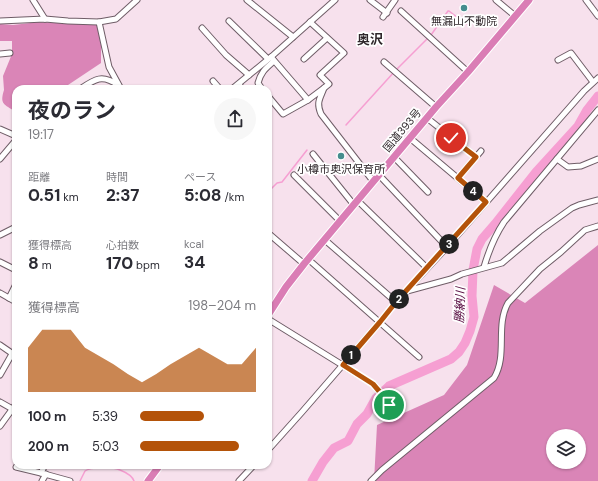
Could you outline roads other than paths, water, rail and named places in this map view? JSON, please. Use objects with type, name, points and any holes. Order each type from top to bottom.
[{"type":"highway","name":"国道393号","points":[[272,309],[286,287],[324,240],[436,107],[529,0]]},
{"type":"highway","points":[[148,481],[155,469]]},
{"type":"street","points":[[33,0],[45,19]]},
{"type":"street","points":[[0,21],[45,19],[99,22],[116,19],[137,0]]},
{"type":"street","points":[[247,0],[293,37]]},
{"type":"street","points":[[259,85],[258,83],[259,78],[271,59],[293,37],[335,0]]},
{"type":"street","points":[[370,0],[385,15],[395,0]]},
{"type":"street","points":[[496,0],[515,16]]},
{"type":"street","points":[[586,0],[598,16]]},
{"type":"street","points":[[401,11],[468,72]]},
{"type":"street","points":[[229,21],[271,59],[308,100]]},
{"type":"street","points":[[99,22],[109,67],[118,85]]},
{"type":"street","points":[[272,101],[283,114],[308,100],[329,84],[320,75],[344,53],[310,22]]},
{"type":"street","points":[[202,28],[226,55],[249,75]]},
{"type":"street","points":[[304,59],[327,38]]},
{"type":"street","points":[[0,54],[10,53]]},
{"type":"street","points":[[558,60],[571,53],[593,82]]},
{"type":"street","points":[[239,84],[271,59]]},
{"type":"street","points":[[384,62],[436,107]]},
{"type":"street","points":[[87,85],[97,79],[104,78],[112,81],[117,85]]},
{"type":"street","points":[[272,445],[426,268],[579,97],[598,78]]},
{"type":"street","points":[[213,81],[216,85]]},
{"type":"street","points":[[324,88],[318,108],[321,114],[373,182]]},
{"type":"street","points":[[484,267],[489,250],[504,222],[598,110]]},
{"type":"street","points":[[427,118],[476,157]]},
{"type":"street","points":[[0,129],[12,134]]},
{"type":"street","points":[[410,138],[486,202]]},
{"type":"street","points":[[0,159],[12,145]]},
{"type":"street","points":[[458,178],[481,151]]},
{"type":"street","points":[[313,154],[356,203],[426,268]]},
{"type":"street","points":[[394,157],[428,192]]},
{"type":"street","points":[[557,159],[568,167],[581,166],[598,159]]},
{"type":"street","points":[[294,175],[340,221]]},
{"type":"street","points":[[379,175],[447,246]]},
{"type":"street","points":[[406,291],[502,263],[572,208],[598,200]]},
{"type":"street","points":[[371,481],[382,470],[494,378],[500,363],[502,317],[504,308],[540,269],[585,230],[598,226]]},
{"type":"street","points":[[0,235],[12,229]]},
{"type":"street","points":[[272,236],[380,322],[419,357]]},
{"type":"street","points":[[324,240],[396,302]]},
{"type":"street","points":[[0,262],[12,268]]},
{"type":"street","points":[[0,299],[7,297],[12,290]]},
{"type":"street","points":[[0,293],[12,300]]},
{"type":"street","points":[[272,321],[373,384],[389,405]]},
{"type":"street","points":[[0,345],[12,354]]},
{"type":"street","points":[[0,375],[12,358]]},
{"type":"street","points":[[0,402],[12,407]]},
{"type":"street","points":[[0,426],[12,412]]},
{"type":"street","points":[[21,469],[70,481]]},
{"type":"street","points":[[42,481],[45,469]]},
{"type":"street","points":[[239,481],[250,469]]},
{"type":"waterway","points":[[431,35],[448,11],[466,24],[469,24]]},
{"type":"waterway","points":[[346,125],[395,71],[428,38]]},
{"type":"waterway","name":"勝納川","points":[[312,481],[323,462],[334,448],[348,441],[357,424],[367,414],[376,398],[389,386],[451,359],[459,352],[465,343],[474,317],[472,296],[473,270],[477,249],[482,239],[536,172],[578,126],[587,110],[598,96]]},
{"type":"waterway","points":[[272,188],[277,183],[282,182],[307,150]]},
{"type":"waterway","points":[[80,481],[85,471],[92,469]]},
{"type":"waterway","points":[[117,469],[130,475],[134,481]]},
{"type":"place","name":"無漏山不動院","points":[[464,8]]},
{"type":"place","name":"小樽市奥沢保育所","points":[[341,156]]},
{"type":"district","name":"奥沢","points":[[370,39]]}]
